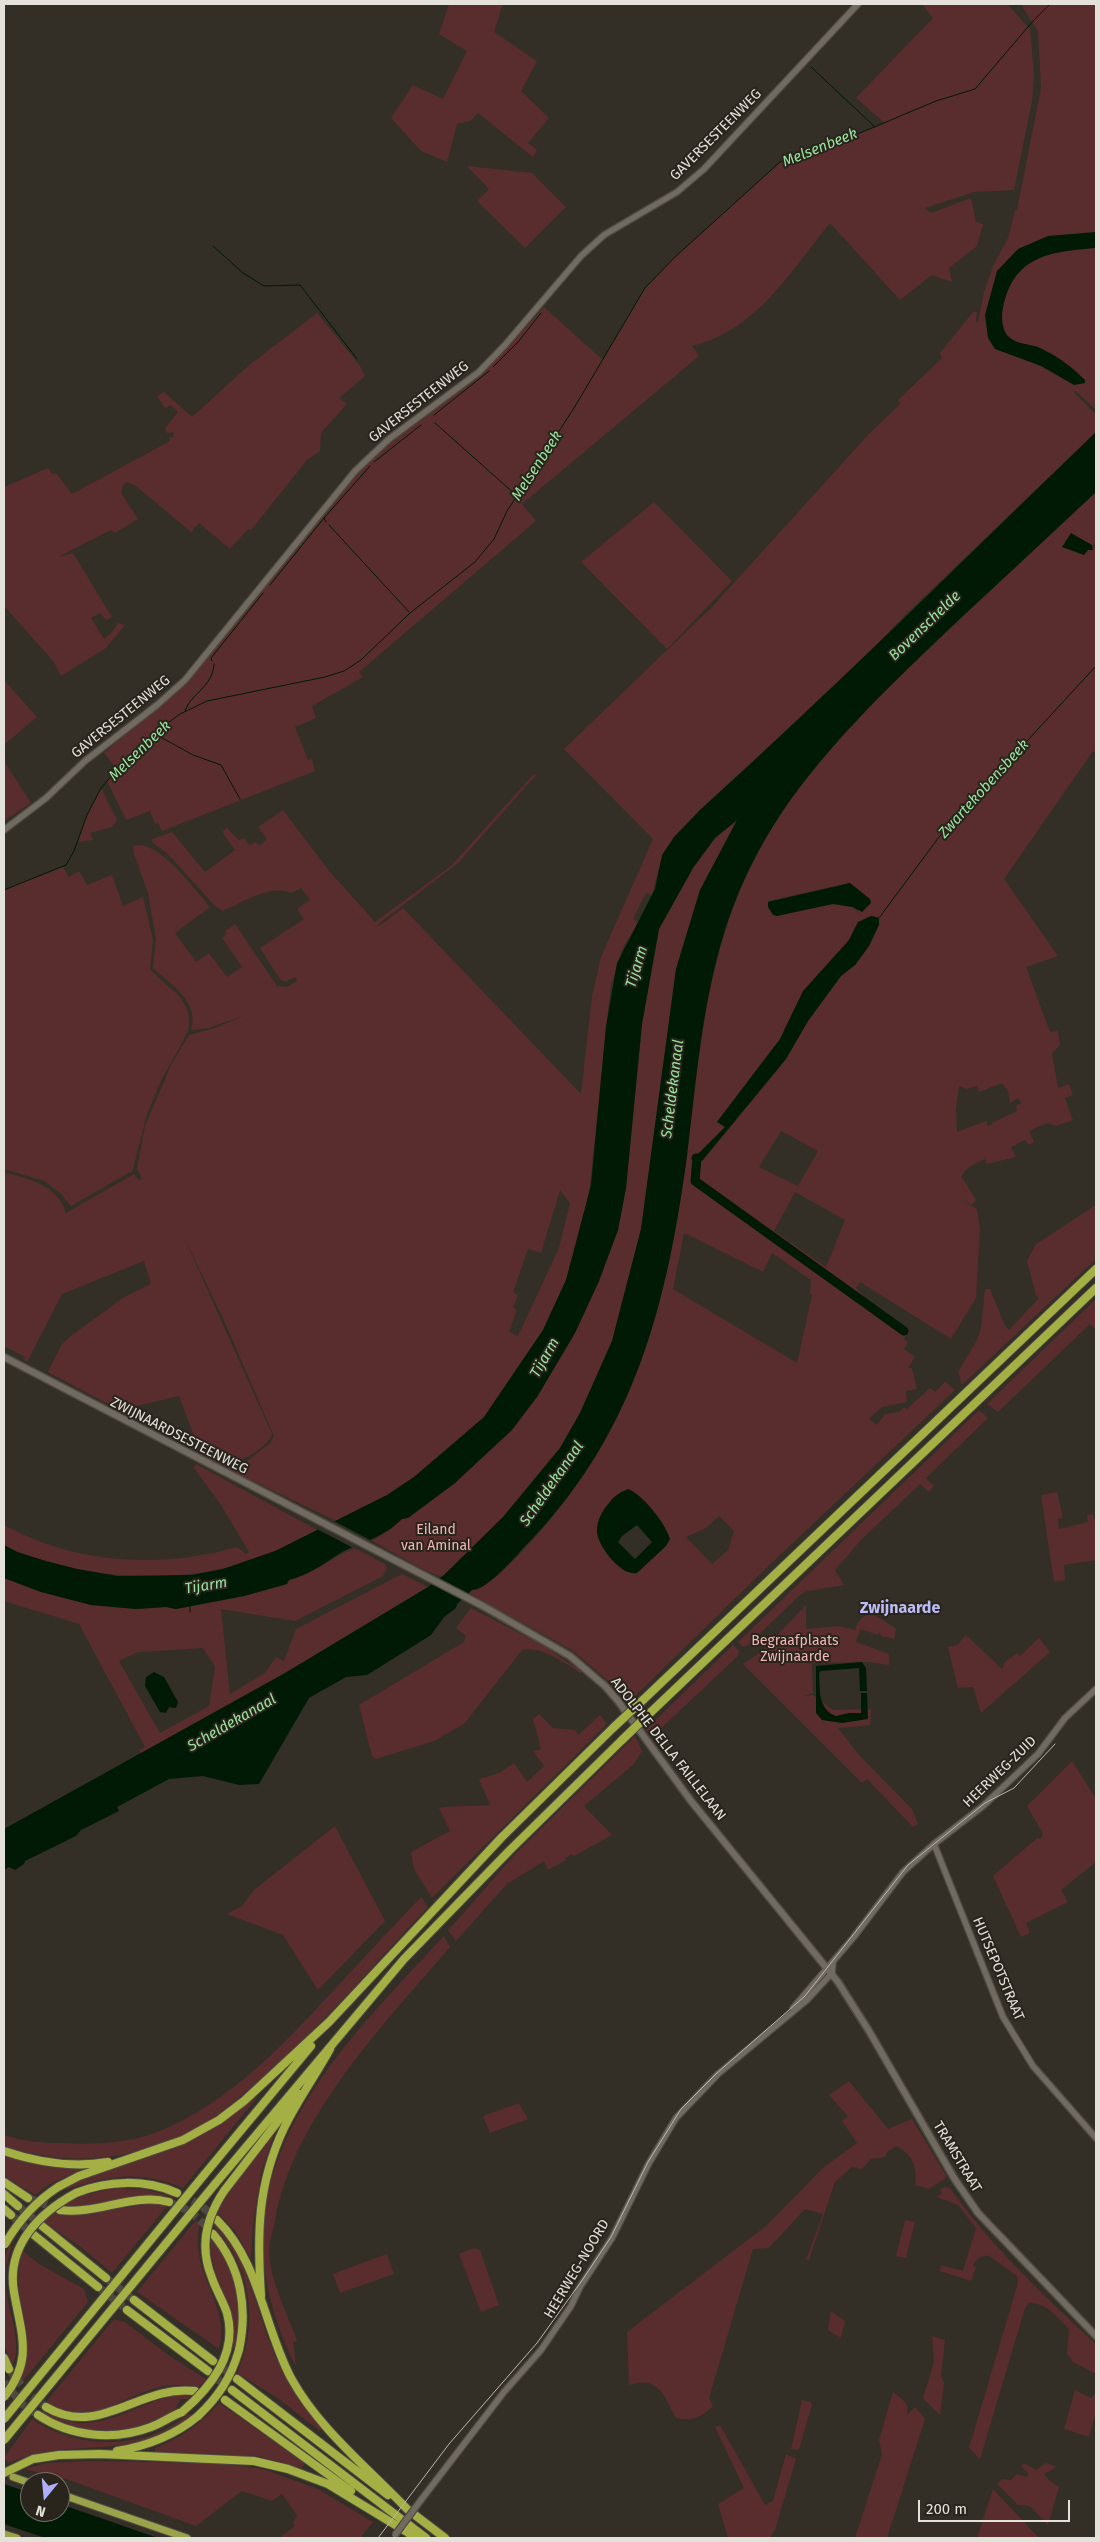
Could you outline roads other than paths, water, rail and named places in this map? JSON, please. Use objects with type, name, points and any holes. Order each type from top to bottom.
[{"type":"highway","points":[[4,2419],[329,2022],[423,1920],[614,1727],[1096,1269]]},
{"type":"highway","points":[[4,2440],[340,2032],[448,1912],[721,1644],[1096,1288]]},
{"type":"highway","points":[[4,2245],[24,2215],[58,2187],[79,2176],[183,2140],[219,2120],[244,2101],[329,2022]]},
{"type":"highway","points":[[262,2306],[258,2245],[260,2211],[265,2181],[284,2129],[340,2032]]},
{"type":"highway","points":[[38,2415],[54,2424],[78,2432],[115,2435],[150,2428],[182,2412],[210,2384],[221,2366],[228,2346],[229,2335],[227,2313],[208,2268],[205,2247],[210,2217],[224,2191],[323,2063]]},
{"type":"highway","points":[[4,2152],[24,2158],[55,2163],[102,2163],[135,2158]]},
{"type":"highway","points":[[4,2182],[28,2198]]},
{"type":"highway","points":[[4,2397],[18,2374],[24,2354],[23,2333],[13,2283],[15,2258],[23,2239],[38,2219],[46,2211],[76,2193],[98,2186],[128,2183],[158,2187],[176,2193]]},
{"type":"highway","points":[[4,2194],[18,2206]]},
{"type":"highway","points":[[60,2210],[85,2211],[136,2201],[153,2200],[169,2202]]},
{"type":"highway","points":[[4,2209],[11,2215]]},
{"type":"highway","points":[[217,2220],[240,2250],[283,2361],[311,2409],[331,2433],[407,2509]]},
{"type":"highway","points":[[42,2226],[106,2278]]},
{"type":"highway","points":[[100,2454],[155,2442],[180,2430],[198,2416],[220,2393],[228,2380],[239,2350],[244,2322],[242,2294],[234,2266],[213,2234]]},
{"type":"highway","points":[[34,2235],[98,2287]]},
{"type":"highway","points":[[134,2300],[213,2361]]},
{"type":"highway","points":[[127,2310],[208,2371]]},
{"type":"highway","points":[[4,2358],[9,2369]]},
{"type":"highway","points":[[237,2379],[445,2538]]},
{"type":"highway","points":[[46,2407],[70,2416],[92,2417],[111,2412],[155,2393],[174,2389],[196,2391]]},
{"type":"highway","points":[[232,2390],[426,2538]]},
{"type":"highway","points":[[225,2400],[416,2538]]},
{"type":"highway","points":[[4,2473],[22,2463],[46,2456],[100,2454],[254,2461],[328,2484],[407,2532]]},
{"type":"highway","points":[[13,2477],[20,2479]]},
{"type":"highway","points":[[70,2497],[187,2538]]},
{"type":"highway","points":[[4,2534],[17,2538]]},
{"type":"main road","name":"ZWIJNAARDSESTEENWEG","points":[[4,1357],[344,1535]]},
{"type":"main road","name":"ADOLPHE DELLA FAILLELAAN","points":[[344,1535],[483,1606],[560,1649],[605,1686],[691,1801],[829,1971]]},
{"type":"main road","name":"TRAMSTRAAT","points":[[829,1971],[869,2031],[954,2178],[972,2205],[998,2236],[1096,2336]]},
{"type":"street","name":"GAVERSESTEENWEG","points":[[4,830],[46,798],[85,761],[177,688],[338,492],[372,454],[479,372],[506,345],[581,256],[604,235],[677,192],[704,169],[858,4]]},
{"type":"street","name":"HEERWEG-ZUID","points":[[934,1844],[984,1806],[1038,1754],[1065,1718],[1096,1689]]},
{"type":"street","points":[[829,1971],[833,1962],[896,1879],[934,1844]]},
{"type":"street","name":"HUTSEPOTSTRAAT","points":[[934,1844],[1003,2017],[1033,2066],[1096,2138]]},
{"type":"street","name":"HEERWEG-NOORD","points":[[394,2537],[500,2397],[541,2350],[572,2306],[580,2287],[612,2238],[649,2163],[676,2118],[718,2074],[784,2017],[807,2000],[829,1971]]},
{"type":"water","points":[[1096,232],[1096,248],[1049,255],[1025,267],[1008,290],[1002,312],[1003,328],[1009,337],[1038,347],[1063,361],[1085,380],[1085,383],[1074,385],[1041,366],[995,349],[988,338],[985,315],[997,271],[1018,249],[1048,236]]},
{"type":"water","points":[[1096,432],[1096,492],[944,633],[853,724],[810,774],[772,827],[756,856],[739,892],[715,965],[701,1040],[679,1210],[657,1313],[641,1361],[621,1409],[597,1454],[567,1498],[503,1570],[487,1584],[472,1590],[457,1604],[456,1608],[444,1617],[431,1635],[367,1675],[346,1677],[309,1698],[259,1784],[239,1785],[203,1776],[169,1779],[117,1807],[119,1811],[81,1830],[76,1836],[25,1861],[24,1864],[15,1870],[9,1867],[4,1870],[4,1829],[285,1673],[428,1587],[444,1575],[503,1517],[560,1448],[580,1413],[612,1341],[641,1229],[676,969],[700,890],[737,820],[715,838],[693,868],[659,929],[642,1024],[626,1188],[618,1230],[599,1281],[575,1333],[537,1397],[512,1430],[455,1483],[386,1532],[346,1550],[308,1573],[289,1580],[287,1584],[244,1596],[176,1609],[166,1607],[136,1609],[91,1605],[41,1592],[4,1578],[4,1545],[17,1552],[46,1561],[117,1576],[192,1575],[223,1569],[275,1551],[387,1495],[414,1477],[484,1417],[543,1330],[566,1280],[591,1185],[606,1026],[617,963],[655,889],[662,855],[674,837],[700,810],[850,670]]},
{"type":"water","points":[[1071,533],[1092,545],[1093,550],[1088,550],[1084,555],[1062,547]]},
{"type":"water","points":[[1017,751],[1025,751],[1025,754],[1019,754],[965,811],[963,809]]},
{"type":"water","points":[[850,883],[870,899],[871,903],[862,912],[853,907],[833,904],[777,916],[773,915],[768,907],[768,902]]},
{"type":"water","points":[[871,916],[879,918],[879,925],[869,946],[855,965],[841,976],[808,1021],[786,1059],[702,1161],[697,1158],[698,1154],[725,1127],[717,1122],[780,1039],[803,991],[849,940],[858,922]]},
{"type":"water","points":[[628,1489],[640,1497],[653,1510],[670,1539],[666,1546],[637,1573],[624,1570],[611,1559],[601,1544],[597,1531],[599,1519],[604,1509],[615,1496]],"holes":[[[637,1525],[652,1542],[635,1559],[618,1542],[622,1536]]]},
{"type":"water","points":[[862,1662],[866,1668],[867,1691],[860,1691],[859,1668],[821,1671],[819,1673],[820,1693],[826,1709],[836,1716],[861,1713],[861,1693],[867,1693],[868,1719],[842,1723],[822,1720],[816,1713],[816,1666]]},
{"type":"water","points":[[154,1672],[164,1677],[178,1702],[176,1708],[169,1707],[166,1713],[160,1712],[145,1686],[146,1677]]},
{"type":"water","points":[[4,2484],[20,2490],[20,2522],[70,2522],[70,2507],[158,2538],[45,2538],[4,2524]]},
{"type":"waterway","name":"Melsenbeek","points":[[4,890],[66,865],[74,851],[87,815],[101,788],[161,728],[180,714],[207,701],[325,677],[344,671],[361,660],[410,613],[475,562],[494,539],[507,511],[574,408],[645,288],[675,257],[780,162],[834,144],[936,101],[975,89],[1050,4]]},
{"type":"waterway","points":[[811,67],[874,126]]},
{"type":"waterway","points":[[213,246],[243,273],[264,286],[300,285],[357,359]]},
{"type":"waterway","points":[[493,367],[518,342],[541,313]]},
{"type":"waterway","points":[[434,415],[489,371]]},
{"type":"waterway","points":[[435,423],[517,496]]},
{"type":"waterway","points":[[374,462],[421,425]]},
{"type":"waterway","points":[[326,522],[324,518],[370,466]]},
{"type":"waterway","points":[[270,585],[324,518]]},
{"type":"waterway","points":[[329,525],[409,612]]},
{"type":"waterway","points":[[212,661],[211,658],[263,593]]},
{"type":"waterway","points":[[185,711],[192,699],[210,679],[214,664]]},
{"type":"waterway","name":"Zwartekobensbeek","points":[[1017,752],[1096,666]]},
{"type":"waterway","points":[[155,734],[193,755],[221,765],[240,799]]},
{"type":"waterway","name":"Zwartekobensbeek","points":[[879,918],[939,837],[963,810]]},
{"type":"waterway","name":"Tijarm","points":[[649,929],[667,888]]},
{"type":"waterway","points":[[696,1158],[695,1181],[904,1331]]},
{"type":"waterway","points":[[190,1605],[190,1612]]},
{"type":"tunnel","points":[[182,2195],[200,2205],[216,2218]]},
{"type":"tunnel","points":[[28,2198],[58,2209]]},
{"type":"tunnel","points":[[169,2202],[189,2211],[211,2230]]},
{"type":"tunnel","points":[[18,2206],[41,2225]]},
{"type":"tunnel","points":[[11,2215],[34,2235]]},
{"type":"tunnel","points":[[106,2278],[134,2300]]},
{"type":"tunnel","points":[[98,2287],[127,2310]]},
{"type":"tunnel","points":[[213,2361],[237,2379]]},
{"type":"tunnel","points":[[9,2369],[29,2395],[46,2407]]},
{"type":"tunnel","points":[[209,2373],[232,2390]]},
{"type":"tunnel","points":[[4,2382],[22,2404],[38,2415]]},
{"type":"tram line","points":[[378,2538],[449,2444],[537,2343],[583,2279],[611,2237],[648,2162],[681,2109],[717,2073],[805,1996],[908,1865],[985,1803],[1014,1788],[1055,1744]]},
{"type":"district","name":"Zwijnaarde","points":[[900,1609]]},
{"type":"water label","name":"Bovenschelde","points":[[925,626]]},
{"type":"water label","name":"Scheldekanaal","points":[[673,1089]]},
{"type":"water label","name":"Scheldekanaal","points":[[552,1484]]},
{"type":"water label","name":"Scheldekanaal","points":[[232,1723]]},
{"type":"park label","name":"Eiland van Aminal","points":[[436,1538]]},
{"type":"park label","name":"Begraafplaats Zwijnaarde","points":[[795,1649]]}]
